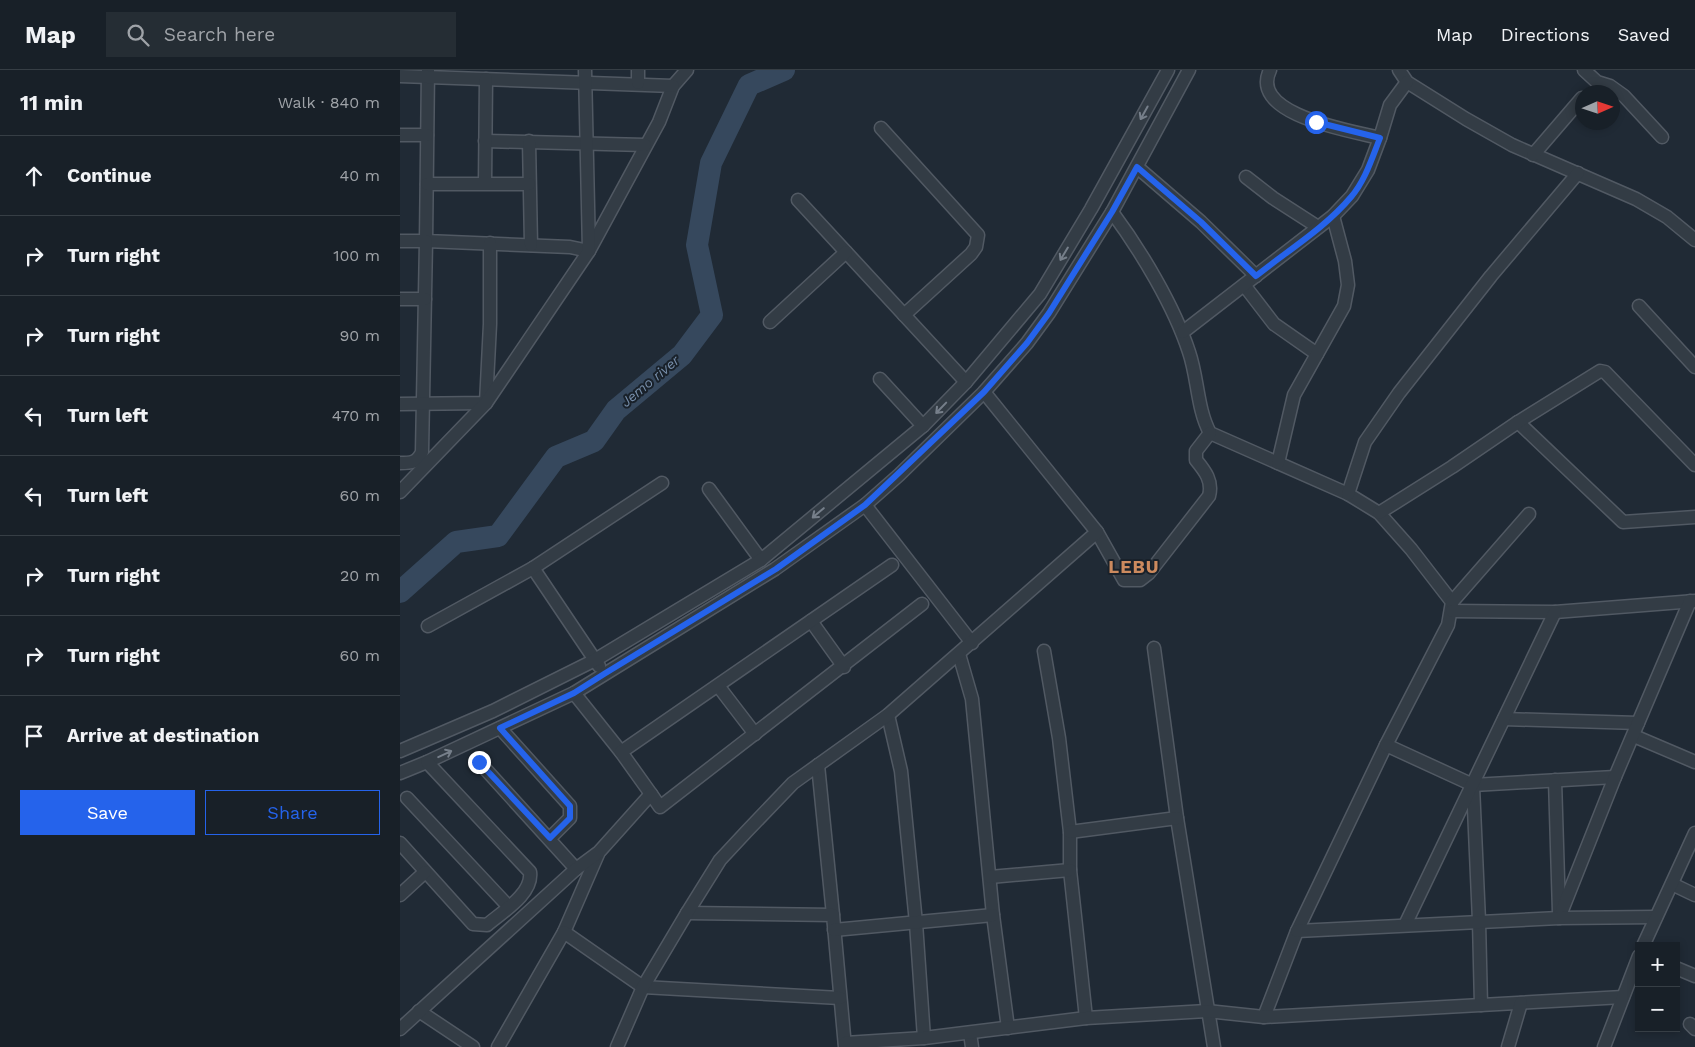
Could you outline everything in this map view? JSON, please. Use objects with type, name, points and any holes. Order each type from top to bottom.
[{"type":"street","points":[[585,70],[585,143],[589,251]]},
{"type":"street","points":[[638,70],[638,83]]},
{"type":"street","points":[[400,492],[425,460],[486,403],[589,251],[659,122],[673,86],[687,70]]},
{"type":"street","points":[[400,751],[493,712],[595,660],[762,560],[923,426],[966,382],[1040,294],[1091,209],[1168,70]]},
{"type":"street","points":[[400,772],[427,762],[574,693],[776,569],[865,505],[984,392],[1027,343],[1049,313],[1112,212],[1189,70]]},
{"type":"street","points":[[1270,70],[1266,86],[1271,97],[1296,114],[1316,122],[1380,138]]},
{"type":"street","points":[[1400,70],[1407,82],[1466,119],[1533,155],[1636,199],[1667,217],[1695,240]]},
{"type":"street","points":[[1584,70],[1597,82],[1610,86],[1624,96],[1662,137]]},
{"type":"street","points":[[400,76],[428,73],[486,79],[531,76],[584,83],[638,83],[673,86]]},
{"type":"street","points":[[425,460],[422,452],[426,299],[428,73]]},
{"type":"street","points":[[484,183],[486,79]]},
{"type":"street","points":[[1183,332],[1333,216],[1352,196],[1368,170],[1390,105],[1407,82]]},
{"type":"street","points":[[1594,85],[1597,82]]},
{"type":"street","points":[[1154,94],[1172,102]]},
{"type":"street","points":[[1533,155],[1575,106]]},
{"type":"street","points":[[881,128],[978,235],[976,246],[971,254],[904,315]]},
{"type":"street","points":[[400,135],[427,135]]},
{"type":"street","points":[[485,141],[645,145]]},
{"type":"street","points":[[529,142],[530,245]]},
{"type":"street","points":[[1137,167],[1201,222],[1256,276]]},
{"type":"street","points":[[1348,494],[1365,442],[1400,393],[1491,276],[1578,173]]},
{"type":"street","points":[[1246,176],[1273,198],[1318,226]]},
{"type":"street","points":[[427,184],[529,184]]},
{"type":"street","points":[[798,200],[966,382]]},
{"type":"street","points":[[1112,212],[1140,252],[1183,332],[1195,369],[1205,424],[1210,433],[1348,494],[1379,513],[1411,548],[1452,606]]},
{"type":"street","points":[[1278,463],[1294,395],[1344,306],[1348,286],[1345,261],[1333,216]]},
{"type":"street","points":[[400,240],[570,247],[589,251]]},
{"type":"street","points":[[486,403],[490,324],[490,243]]},
{"type":"street","points":[[770,322],[846,252]]},
{"type":"street","points":[[1244,285],[1274,324],[1317,354]]},
{"type":"street","points":[[400,299],[426,299]]},
{"type":"street","points":[[1640,306],[1695,367]]},
{"type":"street","points":[[1379,513],[1595,372],[1606,372],[1695,465]]},
{"type":"street","points":[[880,379],[923,426]]},
{"type":"street","points":[[984,392],[1097,532],[1124,580],[1140,580],[1149,574],[1209,496],[1211,488],[1206,472],[1196,460],[1196,451],[1210,433]]},
{"type":"street","points":[[400,404],[486,403]]},
{"type":"street","points":[[1518,422],[1623,522],[1695,517]]},
{"type":"street","points":[[400,463],[413,463],[425,460]]},
{"type":"street","points":[[428,626],[533,568],[662,483]]},
{"type":"street","points":[[710,489],[762,560]]},
{"type":"street","points":[[865,505],[972,642]]},
{"type":"street","points":[[1264,1017],[1297,931],[1386,745],[1448,625],[1452,606],[1529,514]]},
{"type":"street","points":[[617,1047],[643,988],[720,860],[793,783],[888,715],[1097,532]]},
{"type":"street","points":[[621,752],[719,687],[892,565]]},
{"type":"street","points":[[533,568],[604,674]]},
{"type":"street","points":[[1452,606],[1555,612],[1692,601],[1615,777],[1559,918]]},
{"type":"street","points":[[574,693],[621,752],[660,807],[844,667],[922,604]]},
{"type":"street","points":[[1405,925],[1555,612]]},
{"type":"street","points":[[811,621],[844,667]]},
{"type":"street","points":[[1154,648],[1177,818],[1214,1047]]},
{"type":"street","points":[[1044,651],[1059,738],[1070,832],[1070,870],[1086,1018]]},
{"type":"street","points":[[959,654],[972,699],[993,915],[1008,1028]]},
{"type":"street","points":[[719,687],[755,734]]},
{"type":"street","points":[[888,715],[901,771],[916,923],[924,1038]]},
{"type":"street","points":[[1504,718],[1638,723]]},
{"type":"street","points":[[500,728],[570,806],[570,818],[550,838]]},
{"type":"street","points":[[1634,736],[1695,762]]},
{"type":"street","points":[[1386,745],[1473,784],[1615,777]]},
{"type":"street","points":[[400,844],[473,924],[487,925],[527,889],[531,880],[530,872],[427,762]]},
{"type":"street","points":[[479,762],[550,838],[576,869]]},
{"type":"street","points":[[818,765],[845,1045],[903,1043],[924,1038],[1086,1018],[1207,1012],[1264,1017],[1623,997]]},
{"type":"street","points":[[1555,780],[1559,918]]},
{"type":"street","points":[[1473,784],[1479,921],[1480,1006]]},
{"type":"street","points":[[400,1029],[576,869],[599,852],[651,794]]},
{"type":"street","points":[[407,798],[508,906]]},
{"type":"street","points":[[1070,832],[1177,818]]},
{"type":"street","points":[[1645,942],[1695,833]]},
{"type":"street","points":[[498,1047],[564,932],[599,852]]},
{"type":"street","points":[[990,878],[1070,870]]},
{"type":"street","points":[[400,895],[424,872]]},
{"type":"street","points":[[1672,884],[1695,895]]},
{"type":"street","points":[[687,913],[833,915]]},
{"type":"street","points":[[834,930],[993,915]]},
{"type":"street","points":[[1297,931],[1559,918],[1656,918]]},
{"type":"street","points":[[564,932],[643,988],[840,998]]},
{"type":"street","points":[[1604,1047],[1635,966]]},
{"type":"street","points":[[1680,970],[1695,976]]},
{"type":"street","points":[[1508,1047],[1521,1003]]},
{"type":"street","points":[[419,1011],[473,1047]]},
{"type":"street","points":[[970,1033],[972,1047]]},
{"type":"waterway","name":"Jemo river","points":[[400,592],[456,542],[498,536],[556,457],[594,441],[616,410],[682,355],[712,315],[697,245],[711,163],[749,85],[784,70]]},
{"type":"district","name":"LEBU","points":[[1134,567]]},
{"type":"route","points":[[479,762],[550,838],[570,818],[572,812],[570,806],[500,728],[574,693],[776,569],[865,505],[984,392],[1027,343],[1049,313],[1112,212],[1137,167],[1201,222],[1256,276],[1333,216],[1352,196],[1368,170],[1380,138],[1316,122]]}]
